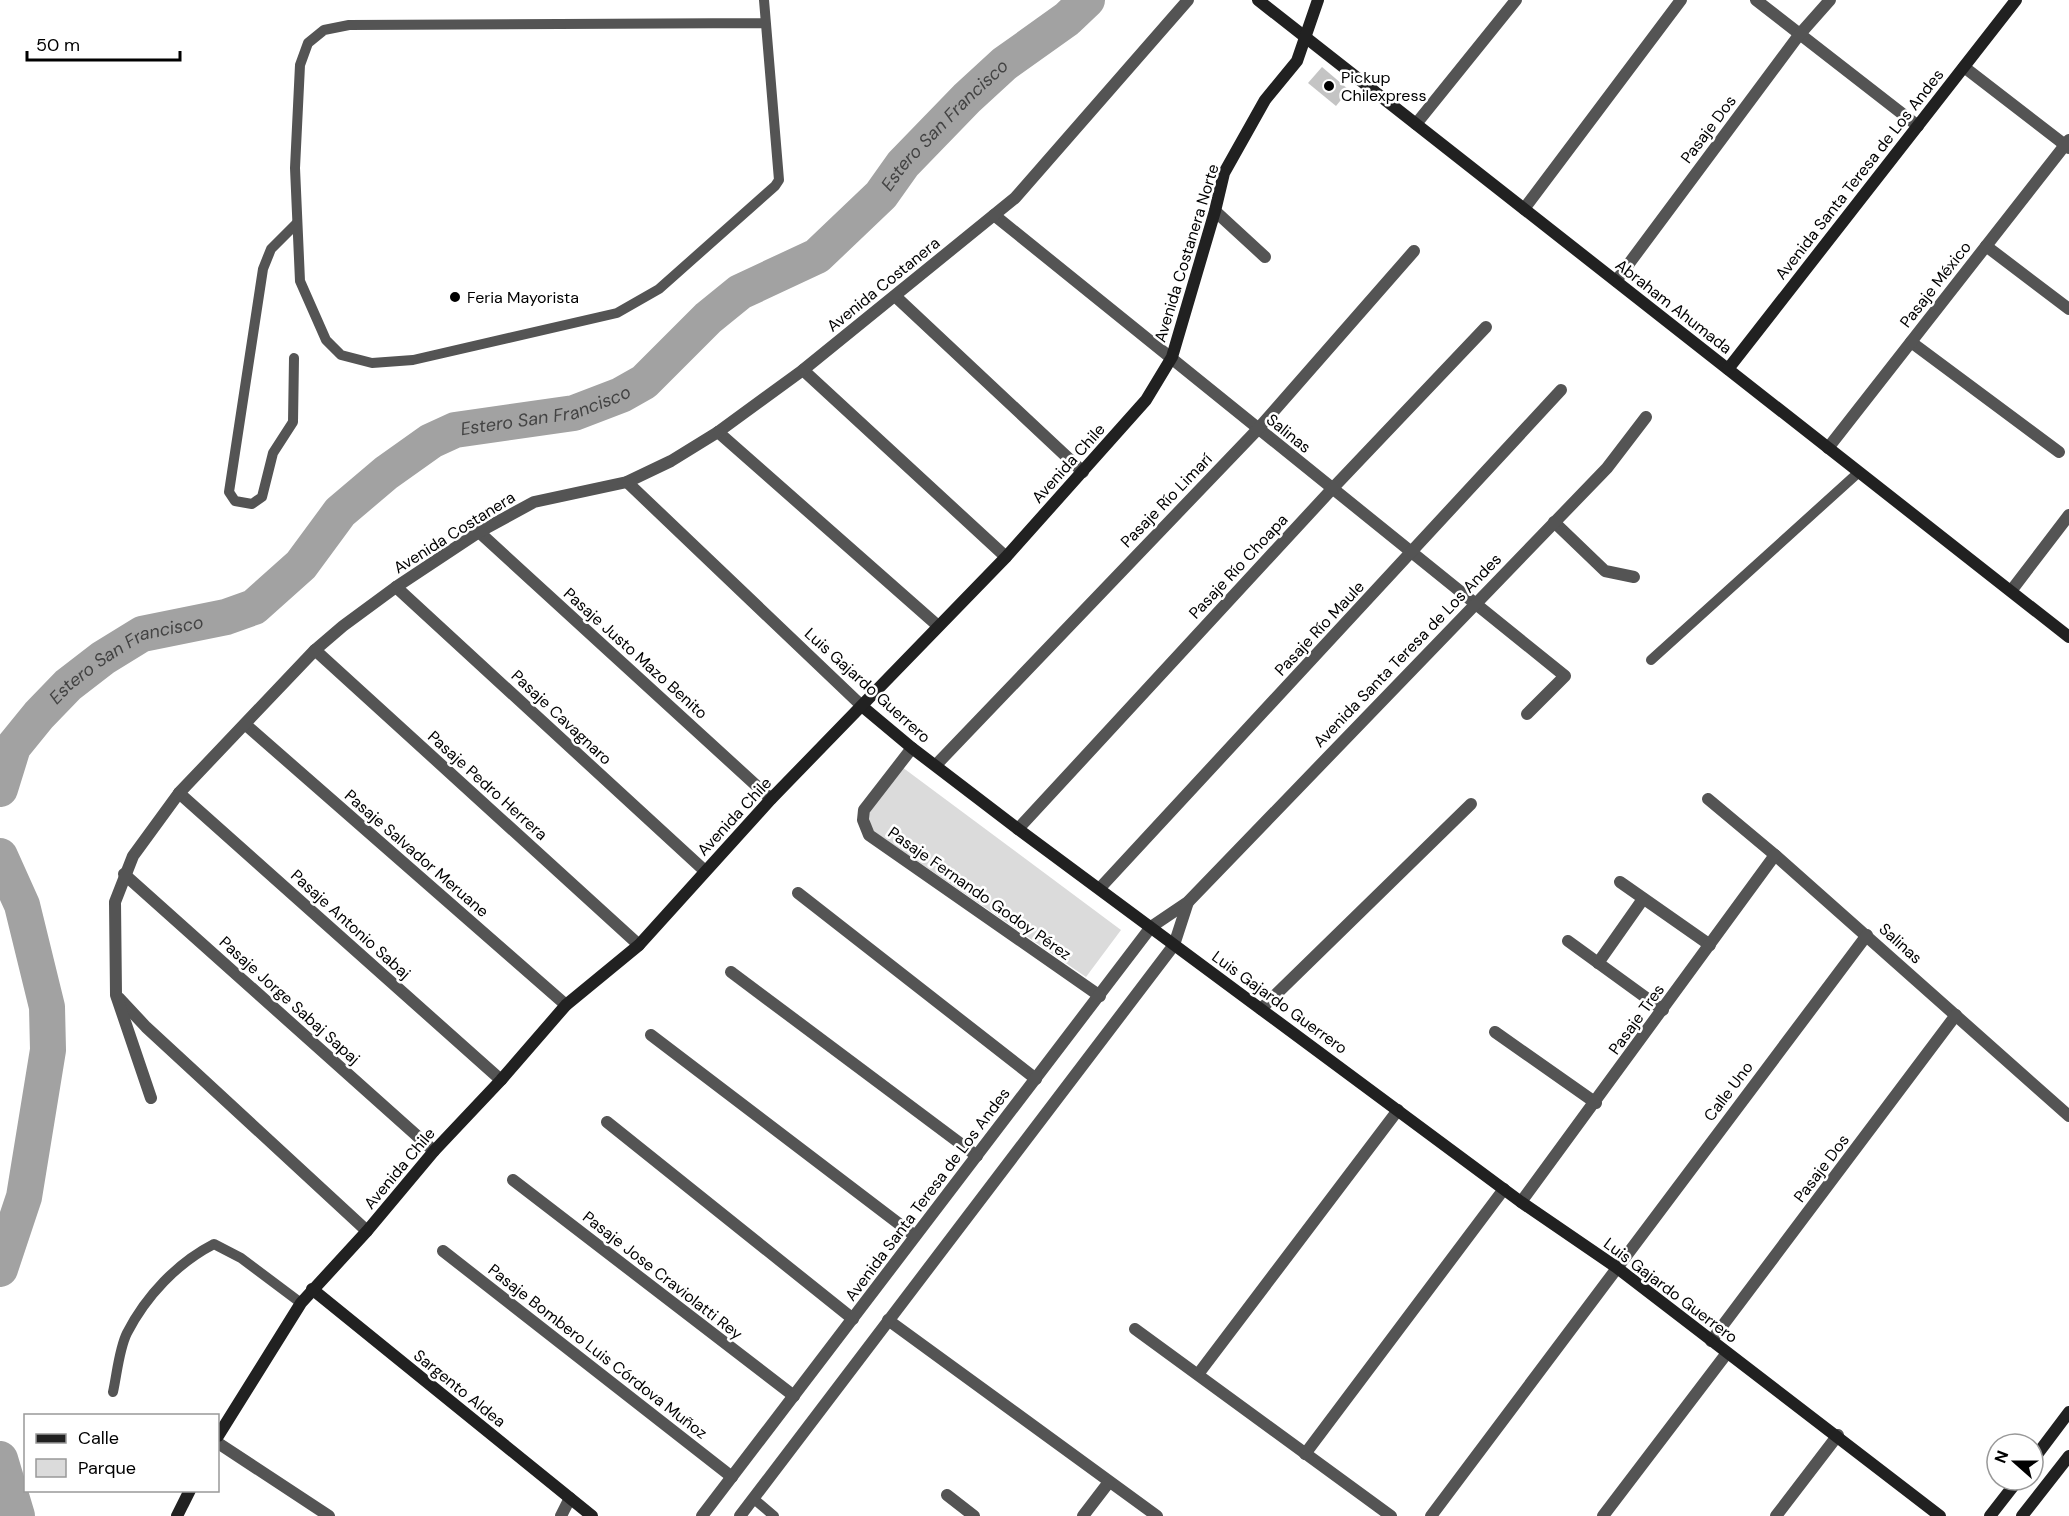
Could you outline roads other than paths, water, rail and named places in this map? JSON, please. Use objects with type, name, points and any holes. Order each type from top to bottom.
[{"type":"street","name":"Avenida Costanera","points":[[151,1098],[116,995],[115,902],[124,874],[133,856],[179,793],[315,650],[396,587],[479,532],[534,502],[627,482],[671,461],[718,432],[803,370],[1015,198],[1188,0]]},
{"type":"street","name":"Abraham Ahumada","points":[[1258,0],[2069,637]]},
{"type":"street","points":[[1305,36],[1318,0]]},
{"type":"street","points":[[1416,124],[1516,0]]},
{"type":"street","points":[[1524,209],[1681,0]]},
{"type":"street","points":[[1756,0],[1918,126]]},
{"type":"street","name":"Pasaje Dos","points":[[1616,281],[1799,35],[1830,0]]},
{"type":"street","name":"Avenida Santa Teresa de Los Andes","points":[[1728,369],[2016,0]]},
{"type":"street","name":"Avenida Costanera Norte","points":[[1172,357],[1224,173],[1265,100],[1297,62],[1305,36]]},
{"type":"street","points":[[1964,67],[2068,145]]},
{"type":"street","name":"Pasaje México","points":[[1828,448],[2068,145]]},
{"type":"street","points":[[1215,211],[1265,257]]},
{"type":"street","name":"Salinas","points":[[994,215],[1172,357],[1411,554],[1565,676],[1527,714]]},
{"type":"street","points":[[1986,246],[2069,309]]},
{"type":"street","name":"Pasaje Río Limarí","points":[[936,765],[1258,429],[1414,251]]},
{"type":"street","points":[[895,296],[1083,472]]},
{"type":"street","name":"Pasaje Río Choapa","points":[[1018,829],[1332,489],[1486,327]]},
{"type":"street","points":[[1911,342],[2059,452]]},
{"type":"street","name":"Avenida Chile","points":[[312,1289],[367,1231],[434,1151],[501,1080],[566,1005],[639,945],[771,799],[863,706],[937,625],[1006,557],[1146,400],[1172,357]]},
{"type":"street","points":[[803,370],[1006,557]]},
{"type":"street","name":"Pasaje Río Maule","points":[[1100,888],[1561,390]]},
{"type":"street","name":"Avenida Santa Teresa de Los Andes","points":[[702,1516],[1151,927],[1188,902],[1473,604],[1607,468],[1646,417]]},
{"type":"street","points":[[718,432],[937,625]]},
{"type":"street","name":"Luis Gajardo Guerrero","points":[[627,482],[863,706],[912,748],[1521,1202],[1616,1267],[1726,1353],[1838,1435],[1940,1516]]},
{"type":"street","points":[[2011,591],[2069,515]]},
{"type":"street","points":[[1554,522],[1605,571],[1634,577]]},
{"type":"street","name":"Pasaje Justo Mazo Benito","points":[[479,532],[771,799]]},
{"type":"street","name":"Pasaje Cavagnaro","points":[[396,587],[705,871]]},
{"type":"street","name":"Pasaje Pedro Herrera","points":[[315,650],[639,945]]},
{"type":"street","name":"Pasaje Salvador Meruane","points":[[246,725],[566,1005]]},
{"type":"street","name":"Pasaje Fernando Godoy Pérez","points":[[912,748],[864,810],[863,820],[869,835],[1100,996]]},
{"type":"street","name":"Pasaje Antonio Sabaj","points":[[179,793],[501,1080]]},
{"type":"street","name":"Salinas","points":[[1708,799],[1867,935],[2069,1116]]},
{"type":"street","points":[[1261,1009],[1471,804]]},
{"type":"street","name":"Pasaje Tres","points":[[1521,1202],[1596,1103],[1775,855]]},
{"type":"street","name":"Pasaje Jorge Sabaj Sapaj","points":[[124,874],[434,1151]]},
{"type":"street","points":[[1620,882],[1710,945]]},
{"type":"street","points":[[798,893],[1036,1079]]},
{"type":"street","points":[[1598,963],[1643,899]]},
{"type":"street","name":"Avenida Santa Teresa de Los Andes","points":[[740,1516],[1174,945],[1188,902]]},
{"type":"street","name":"Calle Uno","points":[[1431,1516],[1867,935]]},
{"type":"street","points":[[1568,941],[1663,1010]]},
{"type":"street","points":[[731,972],[976,1156]]},
{"type":"street","points":[[116,995],[146,1027],[367,1231]]},
{"type":"street","name":"Pasaje Dos","points":[[1712,1341],[1956,1015]]},
{"type":"street","points":[[1495,1032],[1596,1103]]},
{"type":"street","points":[[651,1035],[915,1236]]},
{"type":"street","points":[[1199,1373],[1398,1110]]},
{"type":"street","points":[[608,1122],[853,1318]]},
{"type":"street","name":"Pasaje Jose Craviolatti Rey","points":[[513,1180],[794,1396]]},
{"type":"street","points":[[1305,1454],[1504,1189]]},
{"type":"street","name":"Pasaje Bombero Luis Córdova Muñoz","points":[[443,1251],[732,1477]]},
{"type":"street","points":[[219,1434],[312,1289]]},
{"type":"street","name":"Sargento Aldea","points":[[312,1289],[591,1515]]},
{"type":"street","points":[[888,1320],[1157,1516]]},
{"type":"street","points":[[1135,1329],[1199,1373],[1391,1516]]},
{"type":"street","points":[[1603,1516],[1726,1353]]},
{"type":"street","points":[[2045,1444],[2069,1412]]},
{"type":"street","points":[[1776,1516],[1838,1435]]},
{"type":"street","points":[[219,1444],[329,1516]]},
{"type":"street","points":[[2022,1516],[2069,1456]]},
{"type":"street","points":[[1083,1516],[1109,1482]]},
{"type":"street","points":[[177,1516],[189,1492]]},
{"type":"street","points":[[1990,1516],[2009,1492]]},
{"type":"street","points":[[947,1495],[974,1516]]},
{"type":"street","points":[[561,1516],[570,1498]]},
{"type":"lane","points":[[764,0],[766,23],[779,180],[776,186],[658,289],[617,313],[413,360],[372,363],[341,355],[326,340],[300,281],[295,168],[300,65],[308,43],[324,30],[349,25],[766,23]]},
{"type":"lane","points":[[294,358],[293,422],[273,453],[261,497],[252,504],[236,501],[229,492],[263,268],[271,249],[297,223]]},
{"type":"lane","points":[[1651,660],[1859,472]]},
{"type":"lane","points":[[113,1392],[126,1334],[163,1281],[199,1252],[214,1244],[241,1258],[301,1303]]},
{"type":"lane","points":[[754,1499],[774,1516]]},
{"type":"waterway","name":"Estero San Francisco","points":[[0,789],[13,747],[68,685],[103,658],[142,634],[226,617],[254,607],[301,565],[340,512],[386,473],[431,441],[455,430],[574,413],[621,395],[644,382],[708,318],[740,292],[817,256],[881,195],[903,164],[967,98],[1004,64],[1067,19],[1087,0]]},
{"type":"waterway","name":"Estero San Francisco","points":[[0,856],[22,905],[47,1007],[48,1050],[24,1197],[0,1269]]},
{"type":"waterway","name":"Estero San Francisco","points":[[0,1459],[17,1516]]},
{"type":"place","name":"Pickup Chilexpress","points":[[1329,86]]},
{"type":"place","name":"Feria Mayorista","points":[[455,297]]}]
